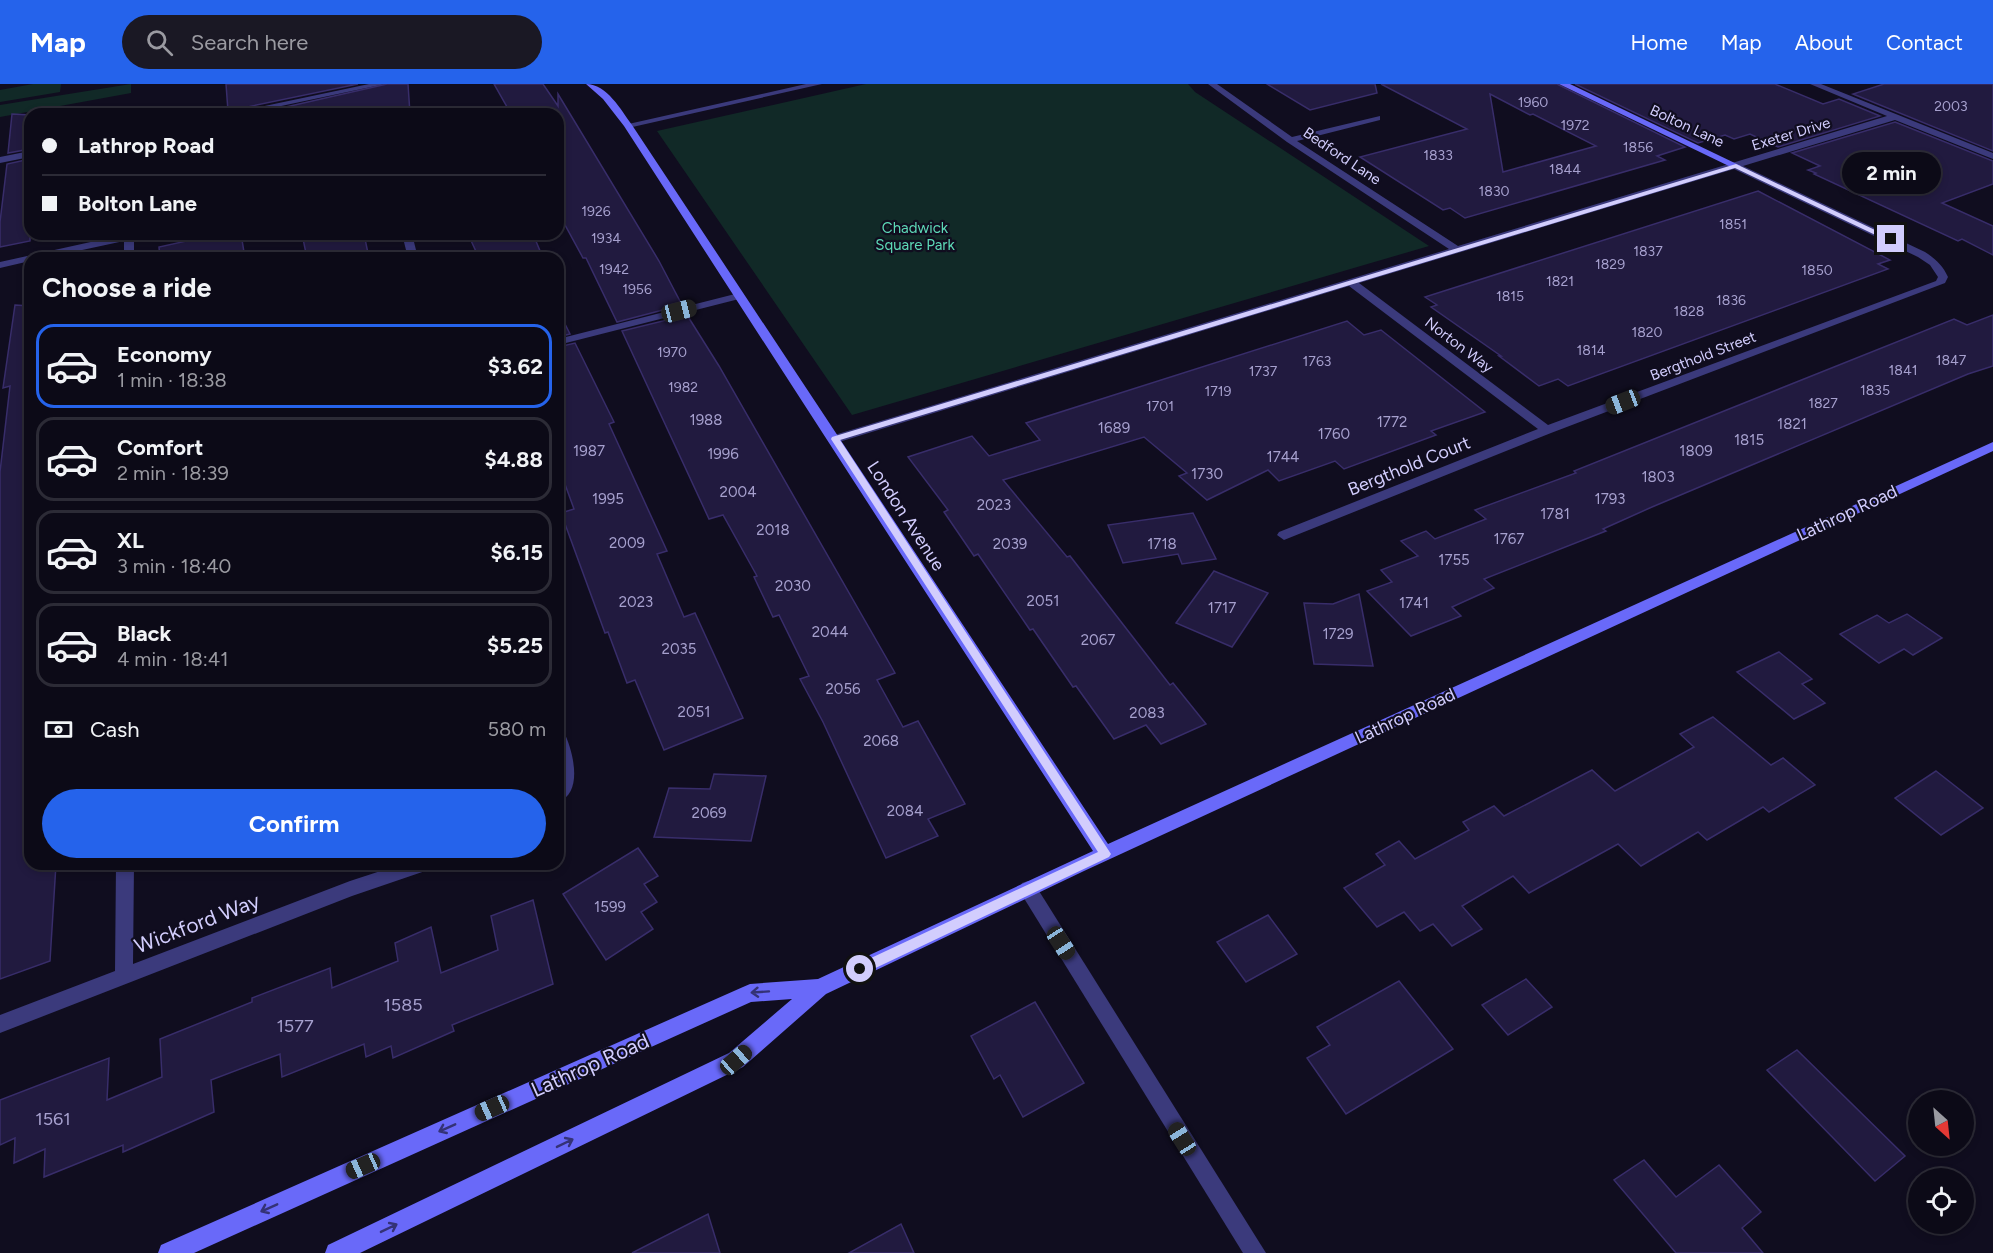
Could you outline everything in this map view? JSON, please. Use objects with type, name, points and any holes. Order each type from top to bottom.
[{"type":"main road","name":"London Avenue","points":[[590,84],[606,97],[628,125],[1105,854]]},
{"type":"main road","name":"Bolton Lane","points":[[1563,84],[1736,166]]},
{"type":"main road","name":"Lathrop Road","points":[[336,1253],[736,1060],[819,988],[1028,889],[1993,446]]},
{"type":"main road","name":"Lathrop Road","points":[[169,1253],[750,993],[819,988]]},
{"type":"street","points":[[261,108],[381,84]]},
{"type":"street","points":[[628,125],[818,84]]},
{"type":"street","name":"Bedford Lane","points":[[1212,84],[1290,140],[1457,250]]},
{"type":"street","points":[[1814,84],[1993,156]]},
{"type":"street","name":"Exeter Drive","points":[[835,439],[1894,117]]},
{"type":"street","points":[[1290,140],[1377,118]]},
{"type":"street","points":[[0,160],[24,155]]},
{"type":"street","name":"Bolton Lane","points":[[1736,166],[1911,249],[1939,266],[1944,277],[1940,283],[1870,309]]},
{"type":"street","points":[[59,252],[115,240]]},
{"type":"street","points":[[0,265],[24,260]]},
{"type":"street","name":"Norton Way","points":[[1352,283],[1547,430]]},
{"type":"street","points":[[564,340],[739,296]]},
{"type":"street","name":"Bergthold Street","points":[[1547,430],[1870,309]]},
{"type":"street","name":"Bergthold Court","points":[[1284,535],[1547,430]]},
{"type":"street","points":[[564,759],[566,783],[564,786]]},
{"type":"street","points":[[124,975],[125,870]]},
{"type":"street","name":"Wickford Way","points":[[0,1024],[350,889],[406,870]]},
{"type":"street","points":[[1028,889],[1255,1253]]},
{"type":"green space","points":[[33,84],[61,84],[60,92],[0,102],[0,90]]},
{"type":"green space","points":[[131,84],[131,93],[49,108],[24,108],[24,113],[0,117],[0,105]]},
{"type":"green space","name":"Chadwick Square Park","points":[[866,84],[1188,84],[1195,92],[1429,246],[852,415],[657,131]]},
{"type":"building","points":[[226,84],[358,84],[242,108],[228,108]]},
{"type":"building","points":[[387,84],[408,84],[410,108],[281,108]]},
{"type":"building","points":[[494,84],[543,84],[558,106],[558,94],[659,261],[682,305],[617,322],[586,258],[583,258],[564,223],[564,108],[508,108]]},
{"type":"building","points":[[1267,84],[1375,84],[1377,93],[1310,110]]},
{"type":"building","points":[[1381,84],[1557,84],[1685,147],[1657,156],[1665,160],[1465,218],[1450,208],[1443,210],[1360,157],[1467,129]],"holes":[[[1490,94],[1530,115],[1533,114],[1596,146],[1503,172]]]},
{"type":"building","points":[[1575,84],[1775,84],[1823,104],[1839,99],[1880,116],[1778,147],[1750,134],[1734,139],[1725,135],[1698,143]]},
{"type":"building","points":[[1884,84],[1993,84],[1993,151],[1853,94]]},
{"type":"building","points":[[12,114],[24,115],[24,150],[8,153]]},
{"type":"building","points":[[1895,122],[1993,161],[1993,184],[1942,203],[1993,226],[1993,255],[1814,174],[1816,173],[1808,170],[1820,166],[1792,153]]},
{"type":"building","points":[[24,160],[24,240],[30,241],[0,247],[0,222],[7,164]]},
{"type":"building","points":[[1758,191],[1890,260],[1878,264],[1888,269],[1568,386],[1558,379],[1539,386],[1431,307],[1437,305],[1425,297]]},
{"type":"building","points":[[191,240],[242,240],[244,252],[159,252],[159,247]]},
{"type":"building","points":[[303,240],[365,240],[368,252],[306,252]]},
{"type":"building","points":[[471,240],[536,240],[540,252],[476,252]]},
{"type":"building","points":[[15,305],[24,306],[24,870],[56,870],[50,961],[0,979],[0,472],[10,386],[3,388]]},
{"type":"building","points":[[687,315],[719,366],[895,673],[877,680],[903,727],[918,721],[965,804],[928,819],[938,836],[886,858],[823,722],[800,679],[809,676],[779,615],[773,617],[754,577],[757,576],[723,515],[709,519],[622,331]]},
{"type":"building","points":[[1993,315],[1993,366],[1968,374],[1652,507],[1603,529],[1606,531],[1484,579],[1494,588],[1452,607],[1461,616],[1411,636],[1367,591],[1392,582],[1381,570],[1418,556],[1401,541],[1426,531],[1435,539],[1486,519],[1475,510],[1576,473],[1574,471],[1954,319],[1967,325]]},
{"type":"building","points":[[1347,321],[1364,335],[1381,330],[1485,412],[1431,431],[1436,435],[1344,469],[1335,461],[1279,481],[1268,470],[1207,500],[1179,476],[1187,473],[1144,437],[1003,480],[1067,557],[1070,556],[1170,685],[1173,683],[1206,724],[1161,744],[1146,725],[1114,739],[1076,686],[1073,687],[1033,629],[1030,630],[978,554],[974,556],[944,512],[948,510],[908,457],[972,436],[989,456],[1040,440],[1026,423]]},
{"type":"building","points":[[564,322],[570,334],[564,336]]},
{"type":"building","points":[[575,343],[614,422],[609,424],[667,551],[657,554],[684,617],[695,613],[743,718],[664,750],[635,680],[627,683],[608,632],[605,633],[564,521],[564,512],[574,509],[564,482],[564,346]]},
{"type":"building","points":[[1193,513],[1216,559],[1182,564],[1178,554],[1123,563],[1108,525]]},
{"type":"building","points":[[1214,571],[1268,593],[1232,647],[1176,623]]},
{"type":"building","points":[[1359,594],[1373,666],[1314,664],[1304,603],[1333,604]]},
{"type":"building","points":[[1907,614],[1942,638],[1913,655],[1904,649],[1879,663],[1840,634],[1877,615],[1889,623]]},
{"type":"building","points":[[1779,652],[1812,679],[1802,684],[1825,703],[1794,719],[1737,672]]},
{"type":"building","points":[[1713,717],[1771,765],[1783,758],[1815,785],[1769,812],[1763,807],[1707,840],[1698,832],[1641,866],[1618,844],[1529,893],[1513,876],[1462,906],[1482,929],[1452,946],[1433,924],[1420,931],[1404,912],[1377,927],[1344,888],[1385,865],[1376,854],[1399,841],[1415,859],[1469,830],[1463,822],[1494,806],[1504,816],[1592,770],[1615,791],[1694,747],[1680,734]]},
{"type":"building","points":[[1936,771],[1983,808],[1941,835],[1895,798]]},
{"type":"building","points":[[714,774],[766,776],[751,841],[654,837],[669,788],[710,789]]},
{"type":"building","points":[[638,848],[658,876],[644,884],[657,902],[641,912],[653,929],[606,960],[563,894]]},
{"type":"building","points":[[533,900],[553,984],[452,1025],[454,1031],[393,1058],[391,1046],[366,1057],[364,1044],[282,1077],[280,1054],[211,1080],[214,1112],[123,1152],[123,1145],[44,1177],[45,1149],[14,1163],[15,1138],[0,1145],[0,1100],[109,1058],[107,1100],[162,1077],[160,1039],[252,1002],[252,998],[330,968],[332,988],[398,961],[395,943],[431,927],[441,973],[498,950],[491,916]]},
{"type":"building","points":[[1268,915],[1297,954],[1246,982],[1217,942]]},
{"type":"building","points":[[1526,979],[1552,1007],[1508,1035],[1482,1005]]},
{"type":"building","points":[[1399,981],[1453,1049],[1346,1114],[1307,1058],[1330,1045],[1317,1027]]},
{"type":"building","points":[[1035,1002],[1084,1083],[1023,1117],[1000,1075],[994,1079],[971,1036]]},
{"type":"building","points":[[1797,1050],[1905,1156],[1875,1181],[1767,1070]]},
{"type":"building","points":[[1644,1160],[1676,1197],[1719,1165],[1761,1212],[1742,1228],[1763,1253],[1676,1253],[1614,1180]]},
{"type":"building","points":[[708,1214],[720,1253],[632,1253]]},
{"type":"building","points":[[901,1224],[914,1253],[849,1253]]},
{"type":"route","points":[[860,969],[1105,854],[835,439],[1736,166],[1891,239]]}]
